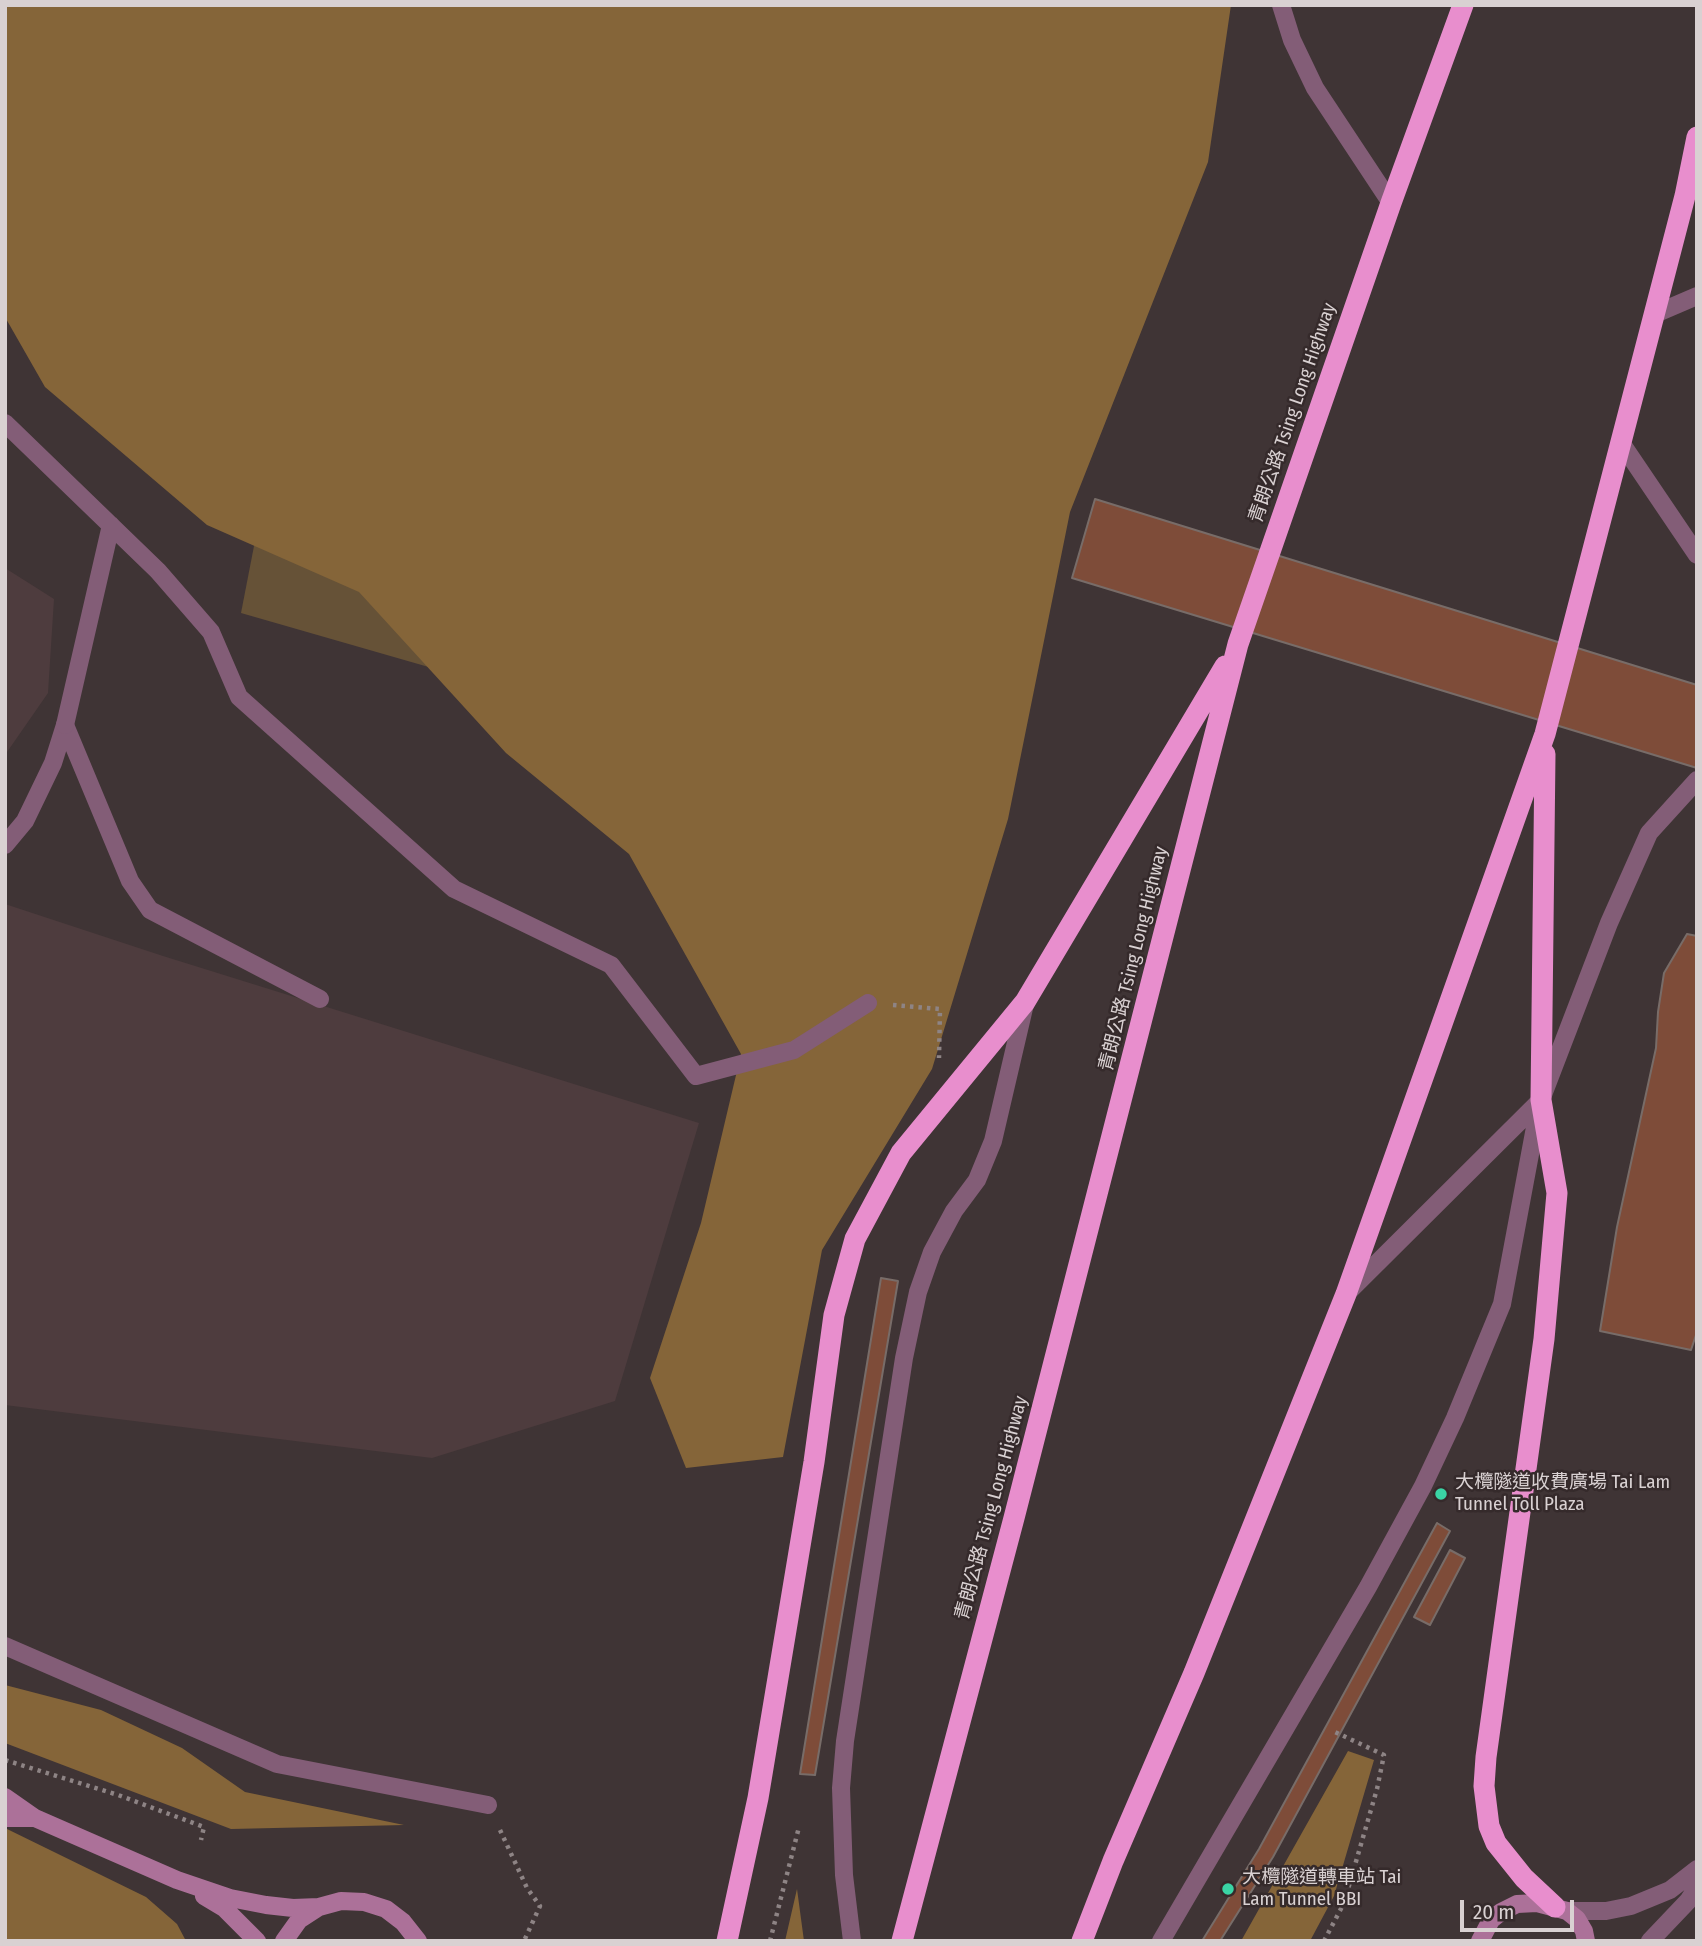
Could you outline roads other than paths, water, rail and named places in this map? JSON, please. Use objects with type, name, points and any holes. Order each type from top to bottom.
[{"type":"highway","name":"青朗公路 Tsing Long Highway","points":[[902,1941],[1014,1518],[1238,644],[1391,203],[1464,5]]},
{"type":"highway","points":[[1082,1941],[1113,1861],[1194,1674],[1346,1294],[1545,734],[1656,314],[1697,137]]},
{"type":"highway","points":[[727,1941],[758,1798],[814,1462],[834,1315],[855,1239],[901,1153],[1025,1002],[1238,644]]},
{"type":"highway","points":[[1545,734],[1541,1100],[1557,1193],[1544,1339],[1484,1786],[1489,1826],[1496,1843],[1518,1872],[1561,1909]]},
{"type":"main road","points":[[5,1797],[35,1818],[169,1877],[230,1898],[293,1908],[319,1907]]},
{"type":"main road","points":[[5,1818],[35,1818]]},
{"type":"main road","points":[[169,1877],[224,1908],[257,1941]]},
{"type":"main road","points":[[284,1941],[299,1920],[319,1907],[341,1900],[364,1902],[386,1909],[404,1922],[417,1940]]},
{"type":"main road","points":[[1480,1941],[1491,1920],[1501,1912],[1517,1904],[1537,1903],[1561,1909],[1577,1919],[1586,1941]]},
{"type":"street","points":[[1281,5],[1292,40],[1315,88],[1391,203]]},
{"type":"street","points":[[1656,314],[1697,296]]},
{"type":"street","points":[[5,423],[158,571],[211,632],[239,697],[454,890],[611,965],[696,1076],[794,1050],[868,1003]]},
{"type":"street","points":[[1622,444],[1697,555]]},
{"type":"street","points":[[5,845],[25,821],[53,763],[65,725],[111,525]]},
{"type":"street","points":[[65,725],[130,881],[150,910],[320,999]]},
{"type":"street","points":[[1161,1941],[1368,1587],[1423,1486],[1455,1418],[1502,1304],[1541,1100],[1609,923],[1649,834],[1697,780]]},
{"type":"street","points":[[852,1941],[844,1875],[841,1788],[845,1741],[904,1358],[918,1292],[932,1252],[954,1211],[976,1180],[993,1141],[1025,1002]]},
{"type":"street","points":[[1346,1294],[1541,1100]]},
{"type":"street","points":[[5,1646],[277,1764],[488,1805]]},
{"type":"street","points":[[1561,1909],[1606,1911],[1631,1906],[1670,1889],[1697,1869]]},
{"type":"street","points":[[1650,1941],[1688,1901],[1697,1887]]},
{"type":"place","name":"大欖隧道收費廣場 Tai Lam Tunnel Toll Plaza","points":[[1441,1494]]},
{"type":"place","name":"大欖隧道轉車站 Tai Lam Tunnel BBI","points":[[1228,1889]]}]
